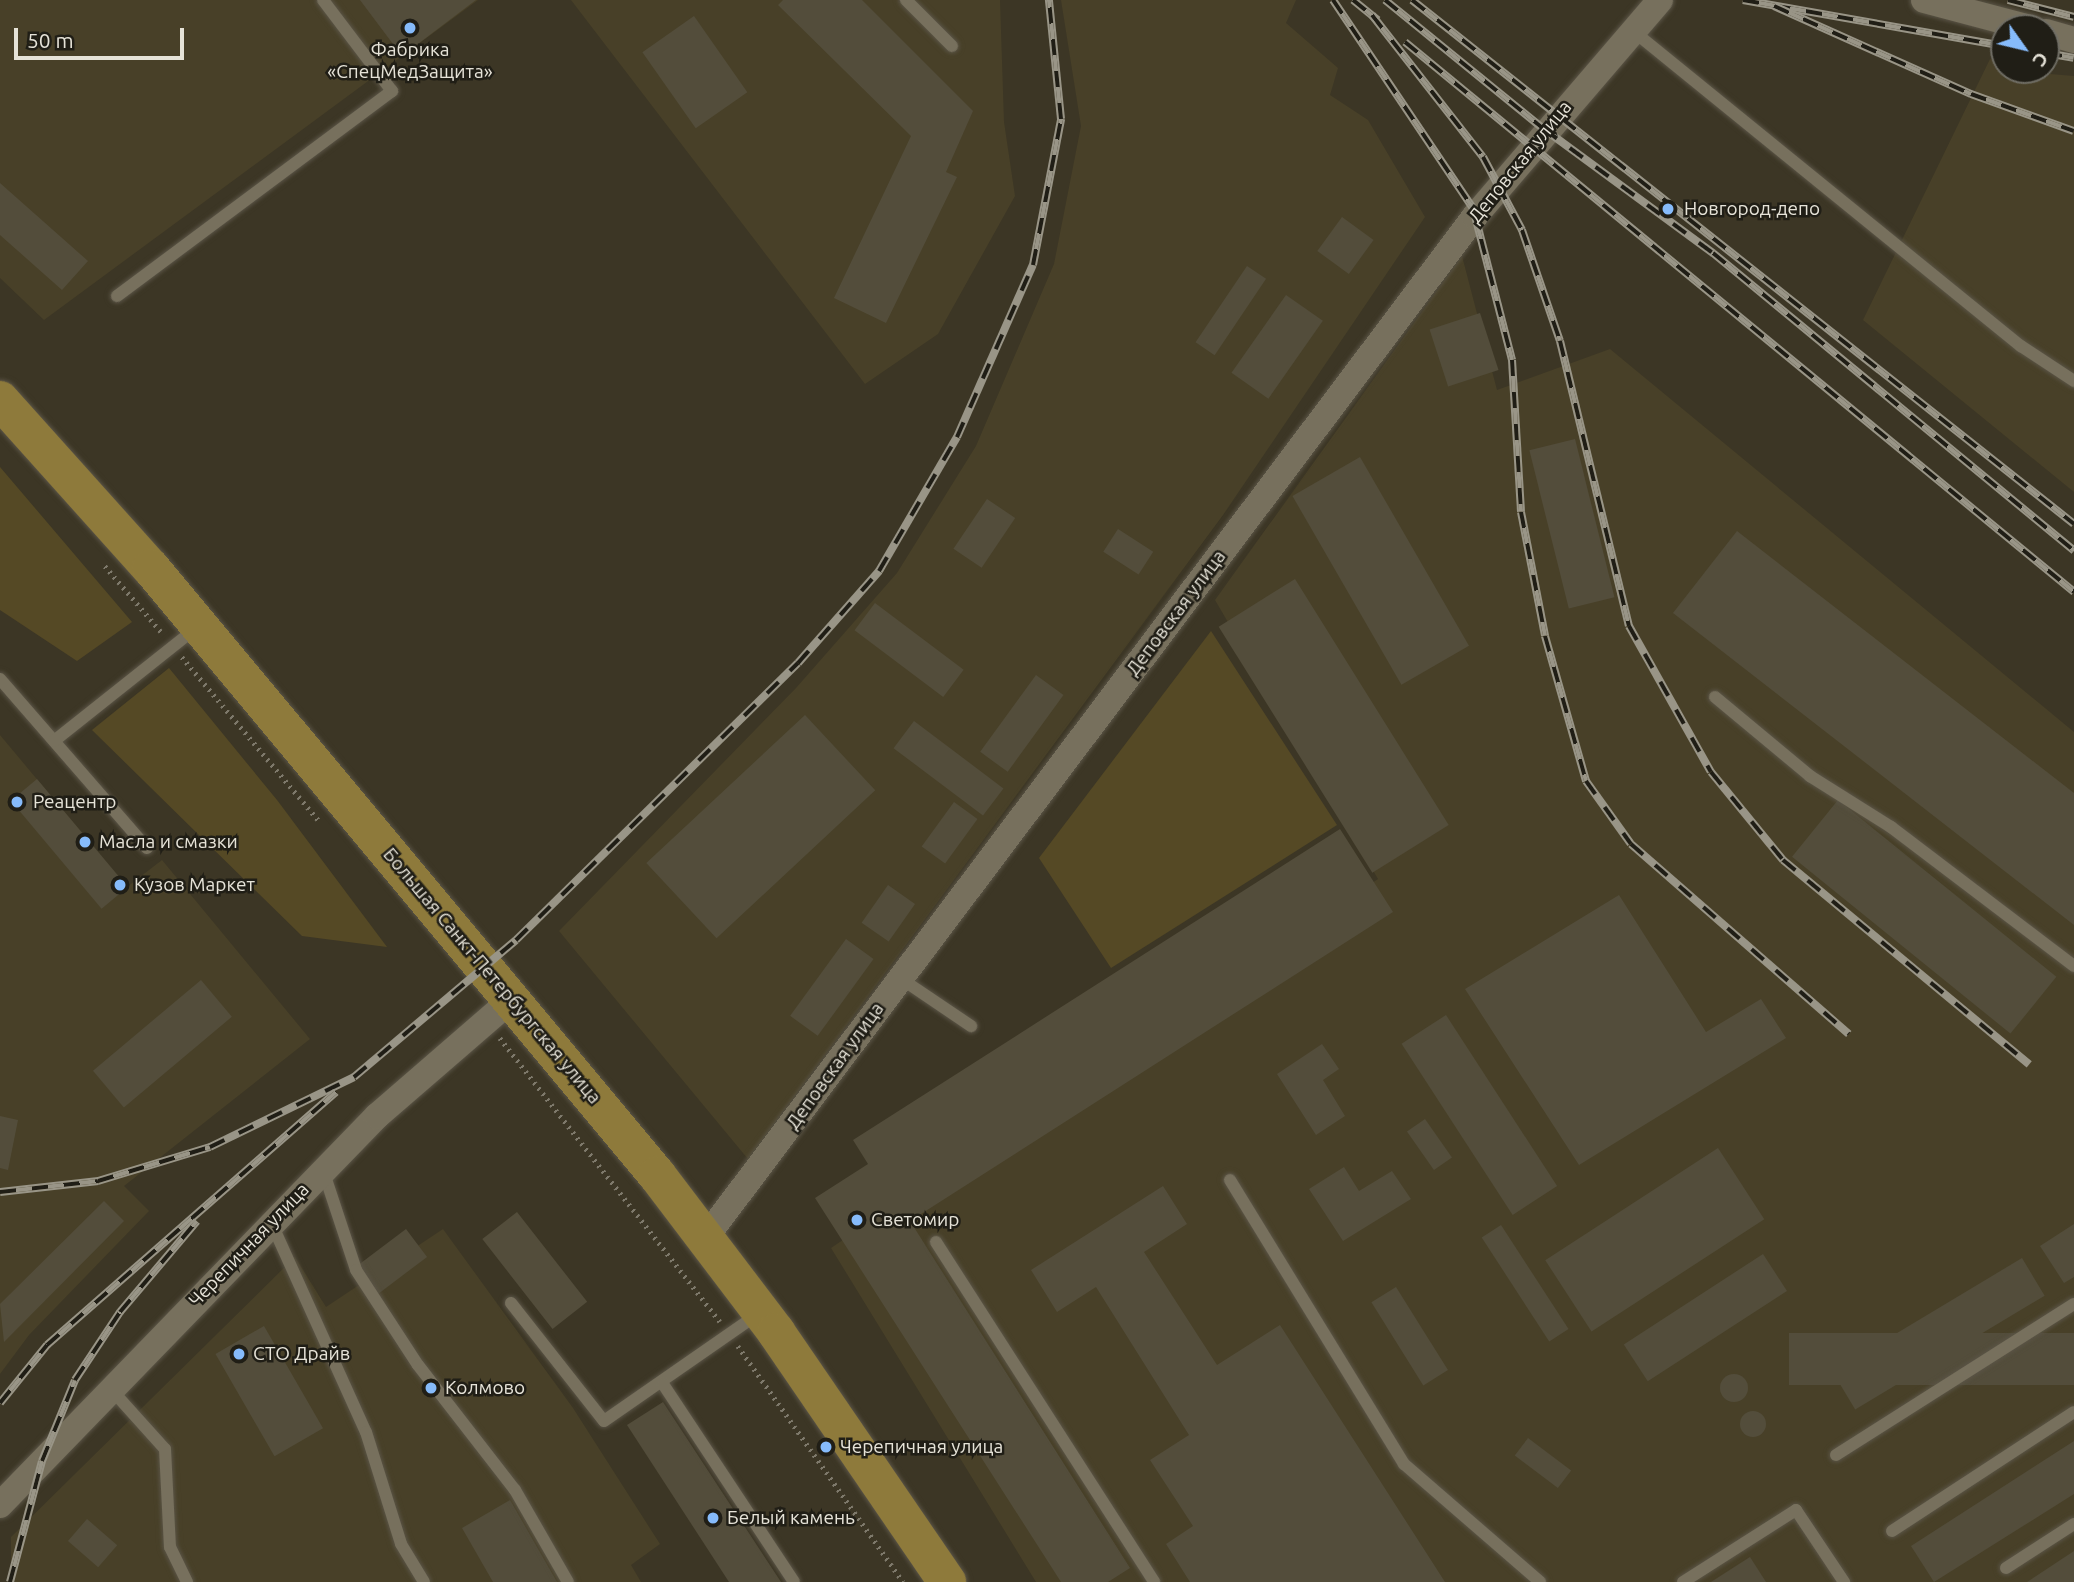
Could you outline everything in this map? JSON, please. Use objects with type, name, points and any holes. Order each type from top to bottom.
[{"type":"main road","name":"Большая Санкт-Петербургская улица","points":[[0,400],[186,636],[499,1010],[706,1237],[761,1311],[947,1582]]},
{"type":"street","name":"Деповская улица","points":[[706,1237],[1475,216],[1660,0]]},
{"type":"street","points":[[1924,0],[1990,17]]},
{"type":"street","name":"Черепичная улица","points":[[0,1505],[323,1170],[499,1010]]},
{"type":"lane","points":[[117,296],[392,91],[323,0]]},
{"type":"lane","points":[[906,0],[952,46]]},
{"type":"lane","points":[[1633,31],[2021,346],[2074,381]]},
{"type":"lane","points":[[54,741],[186,636]]},
{"type":"lane","points":[[0,679],[147,848]]},
{"type":"lane","points":[[1715,697],[1810,776],[1891,827],[2074,966]]},
{"type":"lane","points":[[900,978],[971,1026]]},
{"type":"lane","points":[[323,1170],[356,1270],[418,1365],[515,1490],[568,1582]]},
{"type":"lane","points":[[1230,1180],[1404,1464],[1540,1582]]},
{"type":"lane","points":[[271,1222],[366,1432],[401,1544],[424,1582]]},
{"type":"lane","points":[[936,1242],[1154,1582]]},
{"type":"lane","points":[[511,1303],[604,1421],[663,1384],[731,1336],[761,1311]]},
{"type":"lane","points":[[1836,1455],[2074,1304]]},
{"type":"lane","points":[[663,1384],[794,1582]]},
{"type":"lane","points":[[110,1388],[165,1449],[170,1547],[187,1582]]},
{"type":"lane","points":[[1892,1531],[2074,1412]]},
{"type":"lane","points":[[1683,1582],[1796,1510],[1844,1582]]},
{"type":"lane","points":[[2006,1568],[2074,1524]]},
{"type":"path","points":[[100,559],[186,636],[325,828]]},
{"type":"path","points":[[499,1010],[904,1582]]},
{"type":"shaded area","points":[[0,0],[478,0],[44,320],[0,278]]},
{"type":"shaded area","points":[[571,0],[1000,0],[1004,122],[1015,196],[938,334],[865,384]]},
{"type":"shaded area","points":[[1061,0],[1296,0],[1286,23],[1338,68],[1330,95],[1368,120],[1425,217],[1223,515],[748,1159],[559,931],[796,688],[897,573],[976,446],[1054,264],[1081,126]]},
{"type":"shaded area","points":[[1990,59],[1990,84],[2060,84],[2060,75],[2074,76],[2074,492],[1863,320]]},
{"type":"shaded area","points":[[1462,256],[1497,390],[1610,349],[2074,732],[2074,1582],[1036,1582],[831,1248],[1378,879],[1215,600]]},
{"type":"shaded area","points":[[0,467],[132,622],[77,661],[0,610]]},
{"type":"shaded area","points":[[1211,631],[1337,825],[1111,968],[1039,858]]},
{"type":"shaded area","points":[[169,668],[277,800],[387,947],[302,936],[92,730]]},
{"type":"shaded area","points":[[0,735],[127,887],[162,860],[310,1039],[124,1186],[149,1211],[29,1335],[0,1374]]},
{"type":"shaded area","points":[[443,1229],[573,1408],[660,1544],[631,1565],[641,1582],[11,1582],[11,1537],[295,1257],[326,1307]]},
{"type":"building","name":"Фабрика «СпецМедЗащита»","points":[[360,0],[476,0],[402,56]]},
{"type":"building","points":[[783,0],[862,0],[973,111],[946,172],[957,177],[886,323],[834,298],[911,136],[778,5]]},
{"type":"building","points":[[694,16],[747,92],[696,128],[642,52]]},
{"type":"building","points":[[0,183],[88,261],[62,290],[0,235]]},
{"type":"building","points":[[1342,217],[1374,240],[1349,274],[1317,251]]},
{"type":"building","points":[[1247,266],[1266,279],[1215,355],[1196,342]]},
{"type":"building","points":[[1286,295],[1323,321],[1268,399],[1232,373]]},
{"type":"building","points":[[1480,313],[1499,370],[1448,386],[1430,329]]},
{"type":"building","points":[[1575,439],[1614,597],[1569,609],[1529,450]]},
{"type":"building","points":[[1360,457],[1469,646],[1401,685],[1292,496]]},
{"type":"building","points":[[987,499],[1015,518],[982,568],[953,549]]},
{"type":"building","points":[[1118,529],[1153,552],[1139,575],[1103,552]]},
{"type":"building","points":[[1737,531],[2074,793],[2074,925],[1673,613]]},
{"type":"building","points":[[1295,579],[1449,825],[1372,873],[1219,627]]},
{"type":"building","points":[[875,603],[964,670],[943,697],[855,630]]},
{"type":"building","points":[[1036,675],[1064,695],[1008,772],[980,752]]},
{"type":"building","points":[[805,715],[875,790],[717,938],[646,863]]},
{"type":"building","points":[[914,721],[1003,788],[983,816],[894,748]]},
{"type":"building","points":[[37,779],[128,887],[102,909],[11,801]]},
{"type":"building","points":[[1838,800],[2056,977],[2010,1034],[1792,857]]},
{"type":"building","points":[[954,802],[977,819],[945,864],[922,846]]},
{"type":"building","points":[[1340,829],[1393,912],[910,1221],[1130,1568],[1108,1582],[1061,1582],[815,1198],[868,1164],[853,1140]]},
{"type":"building","points":[[888,885],[915,904],[889,942],[862,923]]},
{"type":"building","points":[[1619,895],[1706,1032],[1761,999],[1786,1038],[1579,1165],[1465,989]]},
{"type":"building","points":[[846,939],[874,959],[818,1036],[790,1016]]},
{"type":"building","points":[[201,980],[232,1017],[124,1107],[93,1071]]},
{"type":"building","points":[[1446,1015],[1557,1186],[1513,1215],[1402,1044]]},
{"type":"building","points":[[1322,1044],[1339,1069],[1323,1080],[1345,1116],[1316,1135],[1277,1074]]},
{"type":"building","points":[[0,1116],[18,1120],[8,1170],[0,1168]]},
{"type":"building","points":[[1425,1119],[1452,1158],[1434,1170],[1407,1132]]},
{"type":"building","points":[[1718,1148],[1764,1219],[1592,1331],[1545,1260]]},
{"type":"building","points":[[1344,1167],[1359,1191],[1392,1171],[1411,1199],[1343,1241],[1309,1189]]},
{"type":"building","points":[[1163,1186],[1187,1224],[1144,1252],[1217,1365],[1280,1325],[1445,1582],[1190,1582],[1166,1544],[1193,1526],[1150,1460],[1189,1435],[1096,1287],[1057,1312],[1031,1270]]},
{"type":"building","points":[[104,1201],[124,1221],[4,1342],[0,1304]]},
{"type":"building","points":[[517,1212],[587,1302],[553,1329],[482,1239]]},
{"type":"building","points":[[2074,1224],[2074,1277],[2064,1283],[2040,1246]]},
{"type":"building","points":[[1501,1225],[1569,1329],[1549,1342],[1482,1238]]},
{"type":"building","points":[[406,1229],[427,1257],[378,1294],[357,1266]]},
{"type":"building","points":[[1763,1254],[1787,1291],[1648,1381],[1624,1344]]},
{"type":"building","points":[[2022,1258],[2045,1296],[1855,1410],[1833,1372]]},
{"type":"building","points":[[1396,1287],[1448,1370],[1423,1385],[1371,1302]]},
{"type":"building","points":[[264,1326],[323,1428],[275,1456],[216,1354]]},
{"type":"building","points":[[1789,1333],[2074,1333],[2074,1385],[1789,1385]]},
{"type":"building","points":[[1734,1374],[1744,1378],[1748,1388],[1744,1398],[1734,1402],[1724,1398],[1720,1388],[1724,1378]]},
{"type":"building","points":[[663,1402],[781,1582],[729,1582],[627,1425]]},
{"type":"building","points":[[1753,1411],[1762,1415],[1766,1424],[1762,1433],[1753,1437],[1744,1433],[1740,1424],[1744,1415]]},
{"type":"building","points":[[1528,1438],[1571,1470],[1558,1488],[1515,1456]]},
{"type":"building","points":[[2074,1441],[2074,1494],[1934,1582],[1911,1546]]},
{"type":"building","points":[[510,1500],[557,1582],[493,1582],[462,1528]]},
{"type":"building","points":[[87,1519],[117,1545],[98,1567],[68,1541]]},
{"type":"building","points":[[2074,1551],[2074,1582],[2027,1582]]},
{"type":"building","points":[[1750,1557],[1766,1582],[1711,1582]]},
{"type":"railway","points":[[0,1192],[98,1181],[210,1147],[354,1077],[516,940],[798,663],[879,571],[957,437],[1033,265],[1061,119],[1049,0]]},
{"type":"railway","points":[[1333,0],[1473,208],[1512,360],[1521,512],[1545,636],[1586,781],[1631,844],[1849,1034]]},
{"type":"railway","points":[[1353,0],[1378,20]]},
{"type":"railway","points":[[1385,0],[1544,129],[1713,253],[2074,551]]},
{"type":"railway","points":[[1412,0],[2074,524]]},
{"type":"railway","points":[[1743,0],[1990,44]]},
{"type":"railway","points":[[2008,0],[2074,17]]},
{"type":"railway","points":[[1774,6],[1971,94],[2074,131]]},
{"type":"railway","points":[[1372,15],[1483,157],[1522,230],[1560,341],[1629,626],[1711,772],[1783,860],[2029,1064]]},
{"type":"railway","points":[[1405,42],[2074,592]]},
{"type":"railway","points":[[2060,56],[2074,58]]},
{"type":"railway","points":[[0,1403],[47,1345],[336,1092]]},
{"type":"railway","points":[[10,1582],[42,1461],[75,1380],[120,1312],[197,1221]]},
{"type":"place","name":"Фабрика «СпецМедЗащита»","points":[[410,28]]},
{"type":"place","name":"Новгород-депо","points":[[1668,209]]},
{"type":"place","name":"Реацентр","points":[[17,802]]},
{"type":"place","name":"Масла и смазки","points":[[85,842]]},
{"type":"place","name":"Кузов Маркет","points":[[120,885]]},
{"type":"place","name":"Светомир","points":[[857,1220]]},
{"type":"place","name":"СТО Драйв","points":[[239,1354]]},
{"type":"place","name":"Колмово","points":[[431,1388]]},
{"type":"place","name":"Черепичная улица","points":[[826,1447]]},
{"type":"place","name":"Белый камень","points":[[713,1518]]}]
